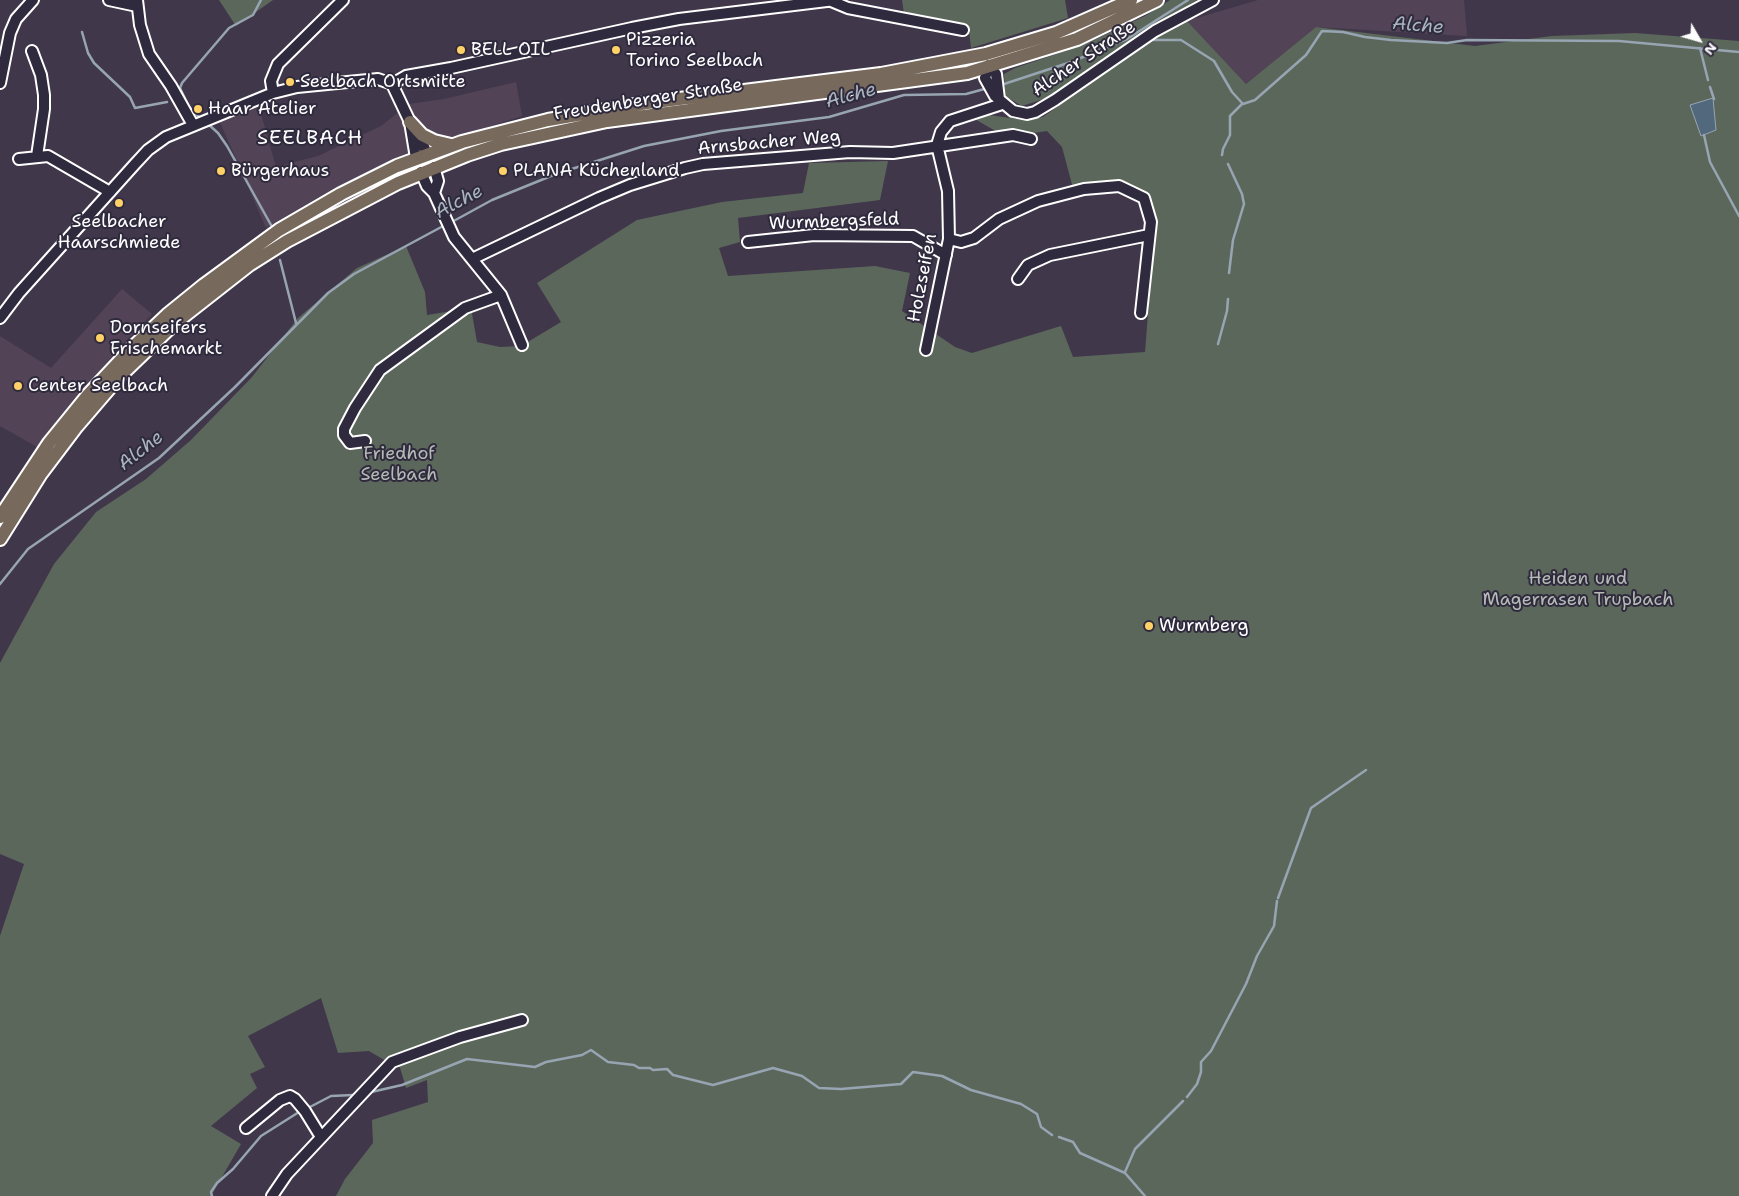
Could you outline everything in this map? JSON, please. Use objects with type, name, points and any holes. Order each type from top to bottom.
[{"type":"main road","name":"Freudenberger Straße","points":[[0,539],[40,475],[77,426],[119,377],[175,324],[233,277],[286,241],[370,196],[421,172],[501,144],[607,121],[967,73],[988,60],[1131,0]]},
{"type":"main road","name":"Freudenberger Straße","points":[[0,517],[30,469],[72,414],[110,370],[167,315],[242,256],[303,214],[422,156],[519,125],[596,111],[1032,54],[1077,39],[1157,0]]},
{"type":"main road","points":[[413,126],[434,141],[451,146]]},
{"type":"main road","points":[[422,156],[434,167]]},
{"type":"main road","points":[[421,172],[422,156]]},
{"type":"street","points":[[0,83],[5,48],[16,19],[33,0]]},
{"type":"street","points":[[109,0],[137,3],[143,40],[149,54],[181,102],[200,122]]},
{"type":"street","points":[[273,92],[271,81],[278,64],[344,0]]},
{"type":"street","points":[[392,84],[406,76],[451,68],[641,26],[679,19],[833,0],[848,8],[963,30]]},
{"type":"street","name":"Alcher Straße","points":[[999,98],[1013,111],[1027,114],[1044,107],[1155,31],[1213,0]]},
{"type":"street","points":[[32,51],[44,94],[44,109],[37,156]]},
{"type":"street","points":[[937,145],[941,132],[950,121],[999,98],[992,80],[985,78],[988,60]]},
{"type":"street","points":[[0,318],[24,288],[153,146],[166,137],[273,92],[297,87],[384,79],[392,84],[413,126],[422,156]]},
{"type":"street","name":"Arnsbacher Weg","points":[[472,259],[630,185],[703,164],[841,153],[893,153],[1013,135],[1031,139]]},
{"type":"street","name":"Holzseifen","points":[[926,350],[949,239],[948,192],[937,145]]},
{"type":"street","points":[[19,159],[48,156],[110,192]]},
{"type":"street","points":[[434,167],[438,181],[434,193]]},
{"type":"street","points":[[421,172],[427,186],[434,193],[447,224],[459,244],[501,295],[522,345]]},
{"type":"street","points":[[949,239],[961,242],[974,238],[999,219],[1038,201],[1084,189],[1119,186],[1144,198],[1151,222],[1141,313]]},
{"type":"street","name":"Wurmbergsfeld","points":[[748,242],[814,235],[913,236],[946,255]]},
{"type":"street","points":[[1018,279],[1028,265],[1050,255],[1149,235]]},
{"type":"street","points":[[365,441],[359,444],[350,443],[344,435],[344,430],[355,408],[380,370],[465,308],[501,295]]},
{"type":"street","points":[[272,1196],[286,1174],[370,1083],[392,1062],[460,1037],[522,1020]]},
{"type":"street","points":[[246,1128],[280,1100],[290,1096],[295,1098],[322,1137]]},
{"type":"shaded area","points":[[1258,0],[1464,0],[1467,36],[1316,27],[1246,84],[1187,21]]},
{"type":"shaded area","points":[[516,82],[522,116],[413,151],[317,198],[266,228],[220,122],[259,107],[276,167],[318,156],[381,126],[409,104],[444,99]]},
{"type":"shaded area","points":[[122,289],[152,314],[118,349],[37,447],[0,426],[0,336],[51,368]]},
{"type":"green space","points":[[219,0],[273,0],[236,26]]},
{"type":"green space","points":[[902,0],[1065,0],[1068,18],[971,48],[969,31],[960,24],[904,14]]},
{"type":"green space","points":[[1170,0],[1197,0],[1101,60],[1050,97],[1022,106],[1005,96],[1004,74],[1015,68],[1083,45],[1145,16]]},
{"type":"green space","points":[[1187,21],[1246,84],[1316,27],[1475,46],[1552,36],[1635,33],[1739,41],[1739,1196],[336,1196],[345,1179],[373,1143],[372,1120],[428,1102],[427,1080],[406,1088],[398,1061],[386,1061],[369,1051],[338,1053],[321,998],[248,1036],[265,1067],[250,1074],[257,1088],[211,1126],[241,1144],[211,1196],[0,1196],[0,936],[24,864],[0,854],[0,663],[54,564],[96,512],[146,479],[191,440],[252,377],[298,318],[357,268],[406,246],[425,292],[427,315],[471,308],[477,342],[500,347],[521,346],[561,322],[537,283],[637,220],[722,202],[803,193],[809,163],[888,161],[880,200],[738,218],[740,242],[719,248],[728,276],[875,266],[910,273],[902,311],[955,347],[972,353],[1061,326],[1073,357],[1145,352],[1153,250],[1148,197],[1114,183],[1073,188],[1062,147],[1047,131],[1027,134],[999,133],[973,118],[989,115],[1025,120],[1043,117],[1150,41]]},
{"type":"water","points":[[1713,98],[1716,130],[1701,136],[1690,105]]},
{"type":"waterway","points":[[201,119],[189,107],[180,88],[182,83],[229,28],[253,15],[261,0]]},
{"type":"waterway","name":"Alche","points":[[1001,85],[1071,62],[1127,39],[1188,0]]},
{"type":"waterway","name":"Alche","points":[[1154,40],[1181,40],[1214,61],[1232,92],[1243,104],[1255,100],[1306,55],[1322,31],[1343,32],[1391,40],[1447,43],[1467,40],[1619,41],[1739,52]]},
{"type":"waterway","points":[[82,32],[88,53],[94,63],[130,97],[135,108],[167,102]]},
{"type":"waterway","points":[[1700,48],[1708,80]]},
{"type":"waterway","points":[[1710,87],[1714,99]]},
{"type":"waterway","name":"Alche","points":[[450,223],[492,200],[556,174],[644,146],[721,131],[829,117],[904,95],[966,94],[988,88]]},
{"type":"waterway","points":[[1222,155],[1230,135],[1230,116],[1242,104]]},
{"type":"waterway","points":[[207,123],[218,133],[227,146],[271,225]]},
{"type":"waterway","points":[[1704,135],[1710,162],[1739,216]]},
{"type":"waterway","points":[[1228,164],[1242,194],[1244,204],[1233,240],[1229,273]]},
{"type":"waterway","name":"Alche","points":[[0,584],[28,549],[159,458],[235,387],[328,293],[354,274],[445,225]]},
{"type":"waterway","points":[[280,260],[296,323]]},
{"type":"waterway","points":[[1218,344],[1227,311],[1228,299]]},
{"type":"waterway","points":[[1278,898],[1311,808],[1366,770]]},
{"type":"waterway","points":[[1187,1097],[1197,1084],[1201,1072],[1201,1062],[1211,1051],[1246,984],[1257,956],[1274,926],[1277,901]]},
{"type":"waterway","points":[[367,1093],[402,1085],[467,1059],[535,1067],[546,1062],[582,1055],[591,1050],[608,1062],[634,1065],[639,1068],[650,1068],[653,1070],[667,1069],[673,1075],[713,1085],[773,1068],[802,1076],[819,1088],[841,1089],[901,1084],[913,1072],[942,1076],[971,1090],[1021,1104],[1037,1114],[1041,1127],[1052,1135]]},
{"type":"waterway","points":[[308,1108],[331,1096],[353,1095]]},
{"type":"waterway","points":[[1125,1172],[1135,1149],[1183,1101]]},
{"type":"waterway","points":[[212,1196],[211,1192],[217,1183],[233,1169],[261,1136],[299,1112]]},
{"type":"waterway","points":[[1059,1137],[1073,1142],[1080,1153],[1125,1173],[1145,1196]]},
{"type":"place","name":"BELL OIL","points":[[461,50]]},
{"type":"place","name":"Pizzeria Torino Seelbach","points":[[616,50]]},
{"type":"place","name":"Seelbach Ortsmitte","points":[[290,82]]},
{"type":"place","name":"Haar Atelier","points":[[198,109]]},
{"type":"place","name":"Bürgerhaus","points":[[221,171]]},
{"type":"place","name":"PLANA Küchenland","points":[[503,171]]},
{"type":"place","name":"Seelbacher Haarschmiede","points":[[119,203]]},
{"type":"place","name":"Dornseifers Frischemarkt","points":[[100,338]]},
{"type":"place","name":"Center Seelbach","points":[[18,386]]},
{"type":"place","name":"Wurmberg","points":[[1149,626]]},
{"type":"district","name":"SEELBACH","points":[[310,139]]},
{"type":"park label","name":"Friedhof Seelbach","points":[[399,464]]},
{"type":"park label","name":"Heiden und Magerrasen Trupbach","points":[[1578,589]]}]
